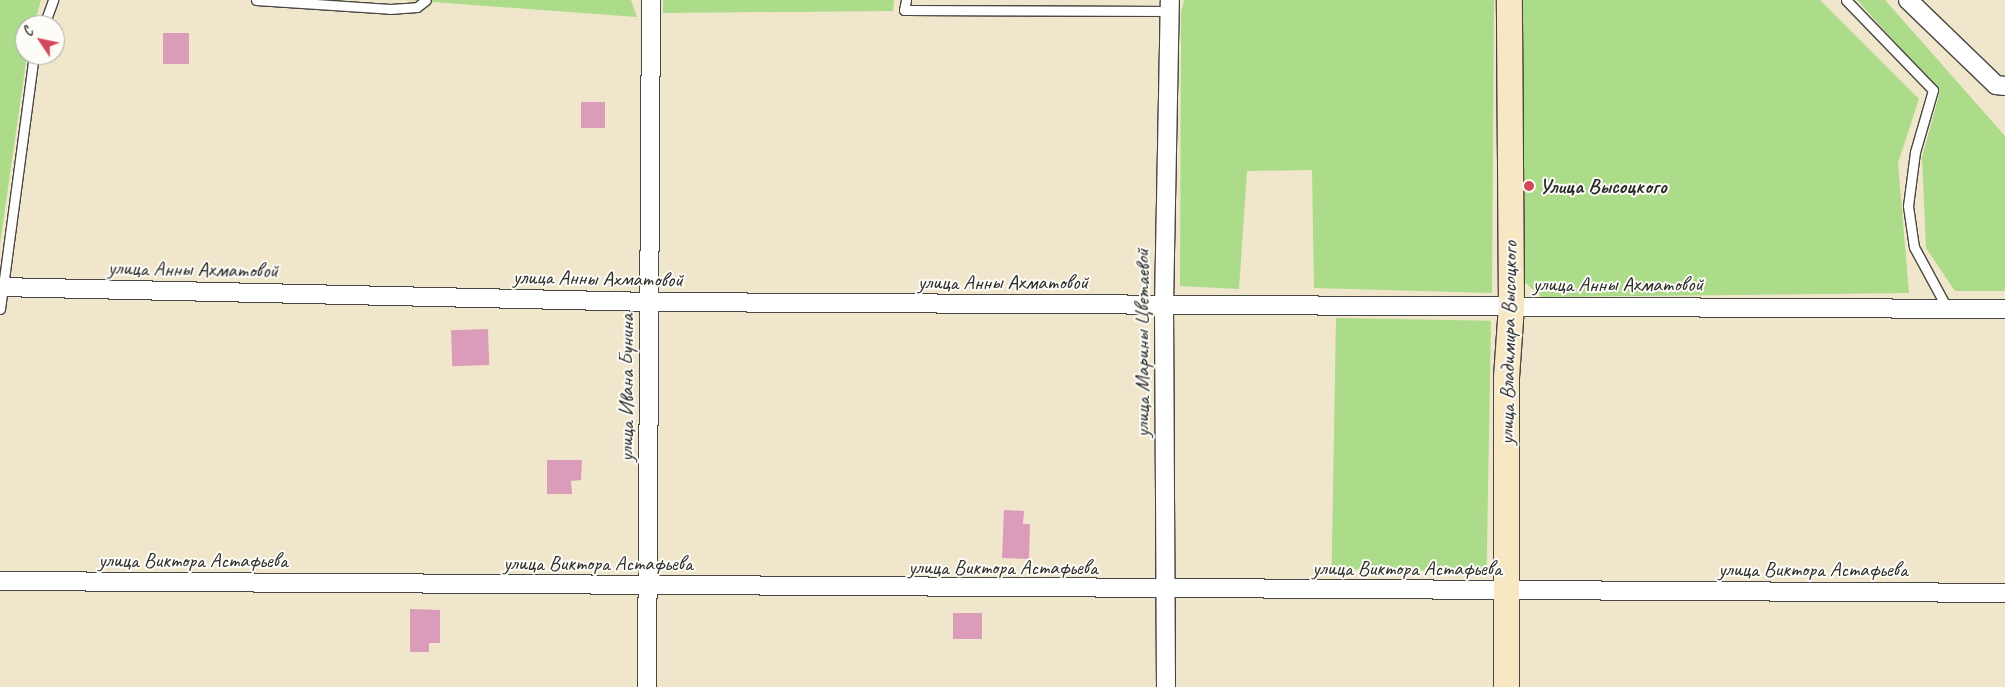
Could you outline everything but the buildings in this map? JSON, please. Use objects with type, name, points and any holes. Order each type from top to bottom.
[{"type":"street","name":"улица Ивана Бунина","points":[[647,687],[651,0]]},
{"type":"street","name":"улица Владимира Высоцкого","points":[[1506,687],[1506,377],[1511,306],[1509,0]]},
{"type":"street","points":[[1908,0],[1996,85],[2005,86]]},
{"type":"street","name":"улица Марины Цветаевой","points":[[1166,687],[1164,305],[1169,6]]},
{"type":"street","name":"улица Анны Ахматовой","points":[[0,287],[649,302],[2005,309]]},
{"type":"street","name":"улица Виктора Астафьева","points":[[0,581],[1166,590],[2005,593]]},
{"type":"lane","points":[[48,15],[53,0]]},
{"type":"lane","points":[[256,0],[390,9],[417,7],[426,0]]},
{"type":"lane","points":[[906,0],[904,10],[1169,6]]},
{"type":"lane","points":[[1846,0],[1933,90],[1915,152],[1908,206],[1914,247],[1947,308]]},
{"type":"lane","points":[[0,309],[0,287],[33,65]]},
{"type":"green space","points":[[0,0],[41,0],[37,15],[15,15],[15,65],[26,65],[0,244]]},
{"type":"green space","points":[[406,0],[631,0],[637,17]]},
{"type":"green space","points":[[663,0],[894,0],[893,11],[663,13]]},
{"type":"green space","points":[[1184,0],[1494,0],[1492,293],[1314,288],[1312,170],[1247,171],[1239,289],[1180,286],[1181,13]]},
{"type":"green space","points":[[1521,0],[1820,0],[1919,99],[1898,163],[1909,293],[1542,297],[1522,280]]},
{"type":"green space","points":[[1857,0],[1885,0],[2005,136],[2005,291],[1955,291],[1926,248],[1922,157],[1940,92]]},
{"type":"green space","points":[[1336,318],[1491,321],[1487,572],[1332,569]]},
{"type":"place","name":"Улица Высоцкого","points":[[1529,186]]}]
